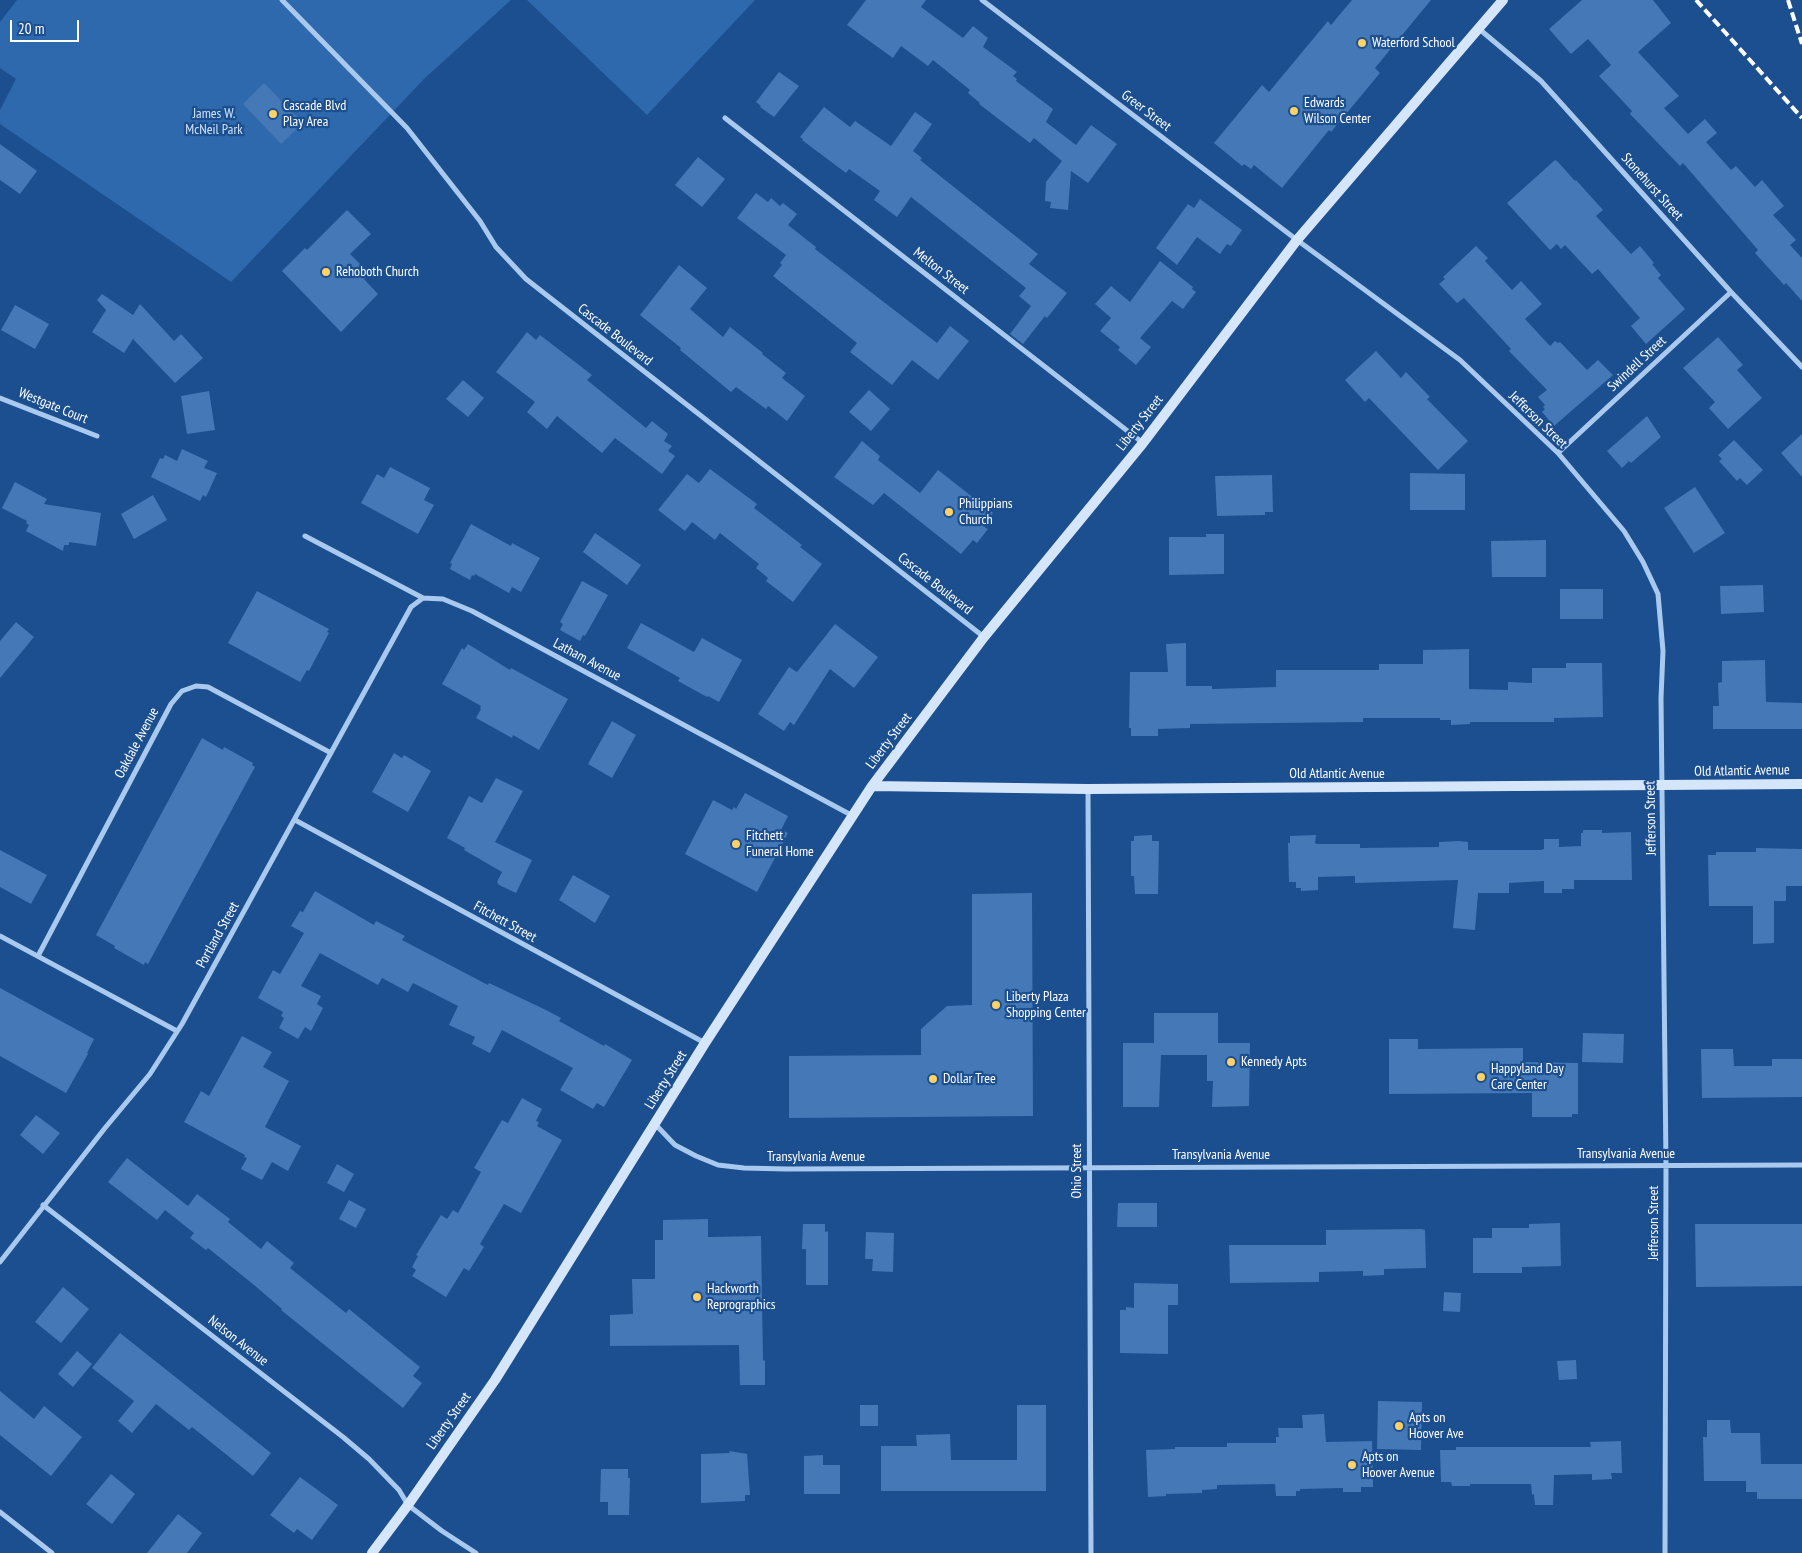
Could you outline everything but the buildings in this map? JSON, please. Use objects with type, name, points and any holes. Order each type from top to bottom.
[{"type":"main road","name":"Liberty Street","points":[[372,1553],[408,1505],[495,1380],[705,1043],[872,786],[984,637],[1143,443],[1297,240],[1503,0]]},
{"type":"main road","name":"Old Atlantic Avenue","points":[[872,786],[1088,788],[1802,784]]},
{"type":"street","name":"Cascade Boulevard","points":[[282,0],[407,128],[480,221],[496,246],[526,280],[984,637]]},
{"type":"street","name":"Greer Street","points":[[982,0],[1297,240]]},
{"type":"street","name":"Stonehurst Street","points":[[1478,28],[1541,81],[1731,292],[1802,367]]},
{"type":"street","name":"Melton Street","points":[[725,118],[1143,443]]},
{"type":"street","name":"Jefferson Street","points":[[1297,240],[1460,360],[1558,453],[1624,531],[1643,562],[1658,594],[1663,651],[1661,698],[1666,1165],[1665,1553]]},
{"type":"street","name":"Swindell Street","points":[[1558,453],[1731,292]]},
{"type":"street","name":"Westgate Court","points":[[0,398],[97,436]]},
{"type":"street","name":"Latham Avenue","points":[[305,536],[423,598],[443,599],[472,611],[853,816]]},
{"type":"street","name":"Portland Street","points":[[0,1262],[43,1205],[150,1074],[177,1032],[411,607],[423,598]]},
{"type":"street","name":"Oakdale Avenue","points":[[38,956],[171,704],[182,692],[196,686],[208,687],[332,753]]},
{"type":"street","name":"Ohio Street","points":[[1088,788],[1091,1553]]},
{"type":"street","name":"Fitchett Street","points":[[295,820],[705,1043]]},
{"type":"street","points":[[0,936],[177,1032]]},
{"type":"street","name":"Transylvania Avenue","points":[[654,1124],[675,1145],[696,1156],[718,1165],[744,1168],[1802,1164]]},
{"type":"street","name":"Nelson Avenue","points":[[43,1205],[350,1443],[369,1459],[399,1490],[408,1505],[442,1531],[476,1553]]},
{"type":"street","points":[[0,1512],[52,1553]]},
{"type":"green space","name":"James W. McNeil Park","points":[[17,0],[511,0],[424,79],[231,282],[0,124],[0,110],[16,79],[0,68],[0,22]]},
{"type":"green space","points":[[527,0],[755,0],[647,115]]},
{"type":"railway","points":[[1696,0],[1802,118]]},
{"type":"railway","points":[[1788,0],[1802,44]]},
{"type":"place","name":"Waterford School","points":[[1362,43]]},
{"type":"place","name":"Edwards Wilson Center","points":[[1294,111]]},
{"type":"place","name":"Cascade Blvd Play Area","points":[[273,114]]},
{"type":"place","name":"Rehoboth Church","points":[[326,272]]},
{"type":"place","name":"Philippians Church","points":[[949,512]]},
{"type":"place","name":"Fitchett Funeral Home","points":[[736,844]]},
{"type":"place","name":"Liberty Plaza Shopping Center","points":[[996,1005]]},
{"type":"place","name":"Kennedy Apts","points":[[1231,1062]]},
{"type":"place","name":"Happyland Day Care Center","points":[[1481,1077]]},
{"type":"place","name":"Dollar Tree","points":[[933,1079]]},
{"type":"place","name":"Hackworth Reprographics","points":[[697,1297]]},
{"type":"place","name":"Apts on Hoover Ave","points":[[1399,1426]]},
{"type":"place","name":"Apts on Hoover Avenue","points":[[1352,1465]]}]
